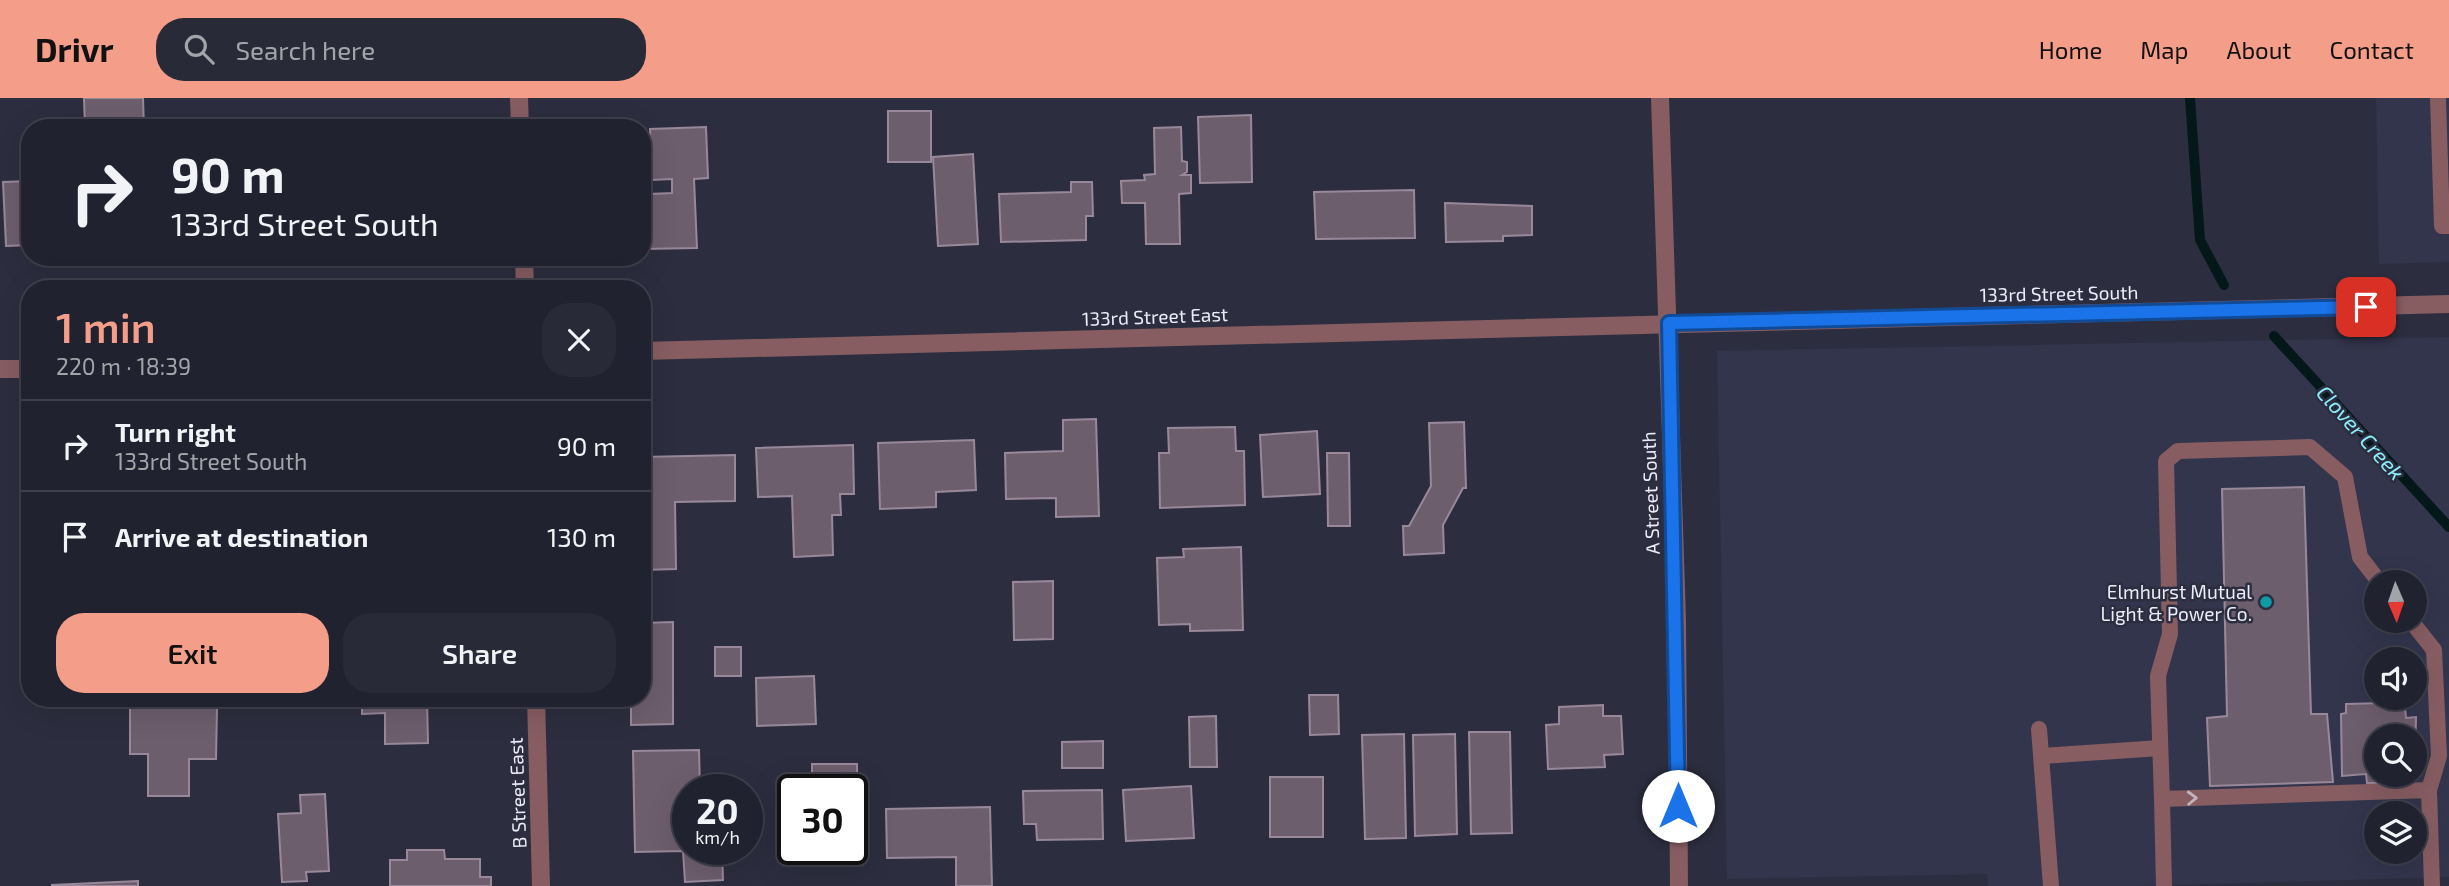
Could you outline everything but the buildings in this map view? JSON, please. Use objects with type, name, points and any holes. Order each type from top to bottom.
[{"type":"street","points":[[519,98],[520,119]]},
{"type":"street","name":"A Street South","points":[[1660,98],[1669,323],[1668,421],[1677,620],[1679,886]]},
{"type":"street","name":"133rd Street South","points":[[1669,323],[2449,304]]},
{"type":"street","name":"133rd Street East","points":[[651,351],[1669,323]]},
{"type":"street","points":[[0,369],[21,369]]},
{"type":"street","name":"B Street East","points":[[536,707],[541,886]]},
{"type":"lane","points":[[2438,98],[2442,226],[2449,226]]},
{"type":"lane","points":[[2164,886],[2158,676],[2170,634],[2166,461],[2178,451],[2310,447],[2345,477],[2360,557],[2370,570]]},
{"type":"lane","points":[[2421,634],[2434,650],[2439,756],[2429,790],[2432,886]]},
{"type":"lane","points":[[2039,729],[2051,886]]},
{"type":"lane","points":[[2042,756],[2160,748]]},
{"type":"lane","points":[[2162,799],[2429,790]]},
{"type":"shaded area","points":[[2376,98],[2449,98],[2449,262],[2379,264]]},
{"type":"shaded area","points":[[2449,337],[2449,877],[2137,886],[1988,886],[1987,874],[1727,879],[1717,351]]},
{"type":"waterway","name":"Clover Creek","points":[[2190,98],[2200,240],[2224,285]]},
{"type":"waterway","name":"Clover Creek","points":[[2274,336],[2449,527]]},
{"type":"place","name":"Elmhurst Mutual Light & Power Co.","points":[[2266,602]]},
{"type":"route","points":[[1678,806],[1677,620],[1668,421],[1669,323],[2366,307]]}]
